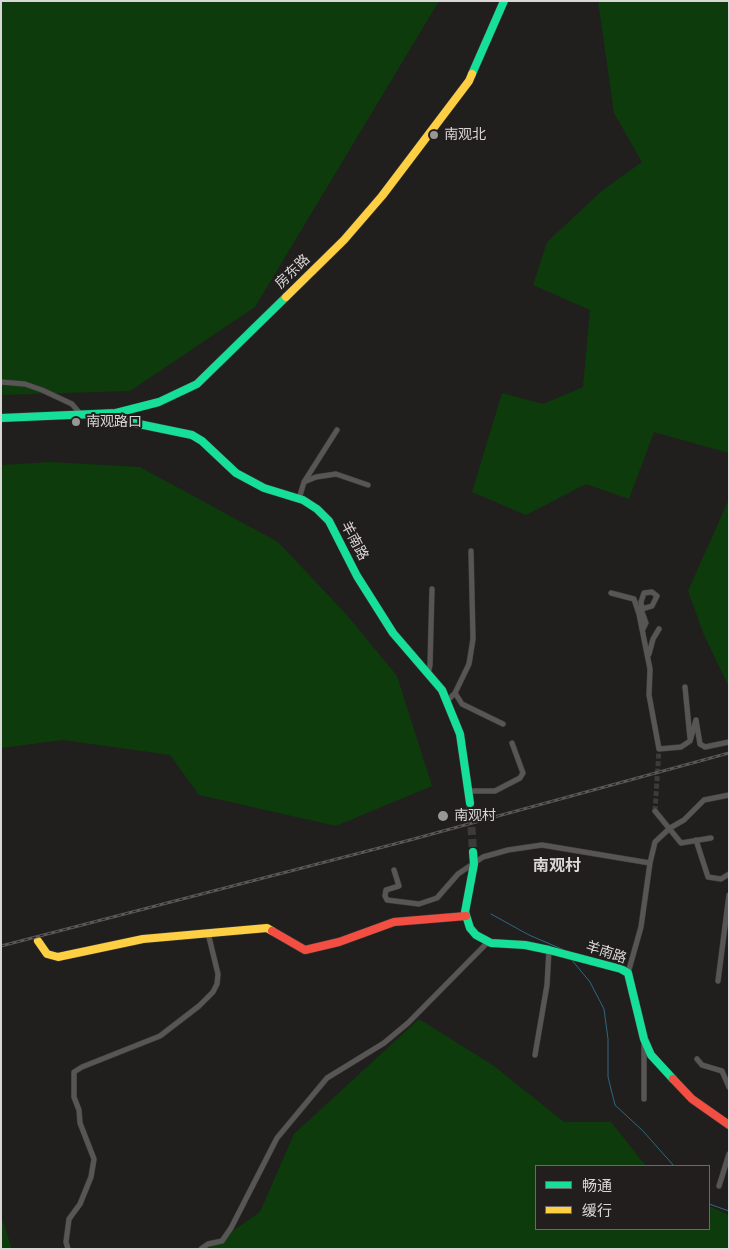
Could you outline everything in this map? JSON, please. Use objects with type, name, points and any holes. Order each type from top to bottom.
[{"type":"street","name":"房东路","points":[[1,418],[96,415],[159,402],[197,384],[344,240],[377,202],[457,99],[479,62],[504,1]]},
{"type":"street","points":[[1,382],[25,384],[42,390],[72,404],[82,416]]},
{"type":"street","name":"羊南路","points":[[96,415],[192,435],[202,441],[236,473],[251,482],[299,499],[316,508],[329,521],[378,610],[409,654],[442,690],[460,734],[470,803]]},
{"type":"street","points":[[299,499],[304,482],[337,430]]},
{"type":"street","points":[[304,482],[316,477],[336,474],[368,485]]},
{"type":"street","points":[[447,702],[454,693],[469,664],[473,639],[472,551]]},
{"type":"street","points":[[428,674],[430,665],[432,589]]},
{"type":"street","points":[[612,593],[634,599],[643,629],[650,669],[649,695],[659,749],[681,747],[690,741],[696,720],[700,744],[706,747],[729,742]]},
{"type":"street","points":[[642,609],[646,623],[643,629]]},
{"type":"street","points":[[648,662],[649,649],[659,629]]},
{"type":"street","points":[[685,687],[690,741]]},
{"type":"street","points":[[454,693],[462,704],[503,724]]},
{"type":"street","points":[[468,791],[495,791],[520,778],[523,773],[512,743]]},
{"type":"street","points":[[628,973],[641,927],[650,863],[655,842],[670,828],[684,820],[704,800],[729,795]]},
{"type":"street","points":[[655,811],[681,843],[711,838]]},
{"type":"street","points":[[696,840],[708,877],[721,879],[729,874]]},
{"type":"street","points":[[394,870],[399,886],[386,890],[385,896],[388,900],[419,904],[437,898],[458,874],[483,857],[500,852],[542,845],[650,863]]},
{"type":"street","points":[[201,1249],[208,1244],[222,1240],[231,1228],[277,1138],[327,1078],[366,1056],[390,1038],[488,942],[476,935],[466,916],[466,904],[474,864],[473,852]]},
{"type":"street","points":[[718,981],[729,895]]},
{"type":"street","points":[[38,941],[47,954],[58,957],[143,939],[267,928],[305,950],[339,942],[377,926],[394,922],[466,916]]},
{"type":"street","points":[[68,1249],[66,1242],[68,1219],[80,1204],[91,1177],[94,1160],[80,1123],[79,1110],[74,1096],[74,1072],[82,1067],[160,1036],[214,992],[218,974],[208,933]]},
{"type":"street","name":"羊南路","points":[[488,942],[549,950],[628,973],[638,1007],[644,1039],[651,1055],[674,1082],[692,1099],[728,1123]]},
{"type":"street","points":[[535,1055],[547,985],[549,950]]},
{"type":"street","points":[[644,1039],[644,1099]]},
{"type":"street","points":[[697,1059],[702,1065],[722,1070],[729,1086]]},
{"type":"street","points":[[718,1186],[729,1154]]},
{"type":"green space","points":[[1,1],[439,1],[255,307],[130,391],[1,395]]},
{"type":"green space","points":[[598,1],[729,1],[729,453],[654,432],[629,499],[586,484],[526,515],[472,492],[502,393],[543,404],[583,387],[590,310],[533,285],[547,242],[603,190],[642,162],[614,113]]},
{"type":"green space","points":[[51,462],[140,467],[278,542],[346,614],[397,676],[432,786],[336,826],[199,795],[170,755],[63,740],[1,748],[1,465]]},
{"type":"green space","points":[[729,499],[729,687],[704,635],[688,591]]},
{"type":"green space","points":[[419,1019],[494,1066],[564,1122],[611,1122],[645,1165],[535,1165],[535,1230],[710,1230],[710,1206],[729,1215],[729,1249],[207,1249],[260,1212],[294,1134]]},
{"type":"green space","points":[[1,1216],[12,1249],[1,1249]]},
{"type":"waterway","points":[[491,914],[529,935],[564,950]]},
{"type":"waterway","points":[[571,959],[590,982],[604,1009],[608,1039],[608,1077],[615,1105],[643,1131],[673,1165]]},
{"type":"waterway","points":[[710,1204],[729,1211]]},
{"type":"tunnel","points":[[655,811],[659,749]]},
{"type":"tunnel","points":[[470,803],[473,852]]},
{"type":"railway","points":[[1,946],[410,840],[729,753]]},
{"type":"traffic: fast","points":[[472,74],[504,1]]},
{"type":"traffic: fast","points":[[1,418],[116,413],[159,402],[197,384],[286,297]]},
{"type":"traffic: fast","points":[[100,416],[192,435],[202,441],[236,473],[264,488],[303,500],[317,509],[329,521],[357,576],[393,633],[442,690],[460,734],[470,803]]},
{"type":"traffic: fast","points":[[473,852],[474,864],[465,912],[470,928],[476,935],[491,943],[525,945],[549,950],[621,969],[628,973],[644,1039],[651,1055],[673,1079]]},
{"type":"traffic: slow","points":[[286,297],[344,240],[382,196],[469,81],[472,74]]},
{"type":"traffic: slow","points":[[38,941],[47,954],[58,957],[143,939],[267,928],[272,931]]},
{"type":"traffic: jam","points":[[272,931],[305,950],[339,942],[394,922],[466,916]]},
{"type":"traffic: jam","points":[[673,1079],[692,1099],[729,1125]]},
{"type":"place","name":"南观北","points":[[434,135]]},
{"type":"place","name":"南观路口","points":[[76,422]]},
{"type":"place","name":"南观村","points":[[443,816]]},
{"type":"district","name":"南观村","points":[[557,867]]}]
